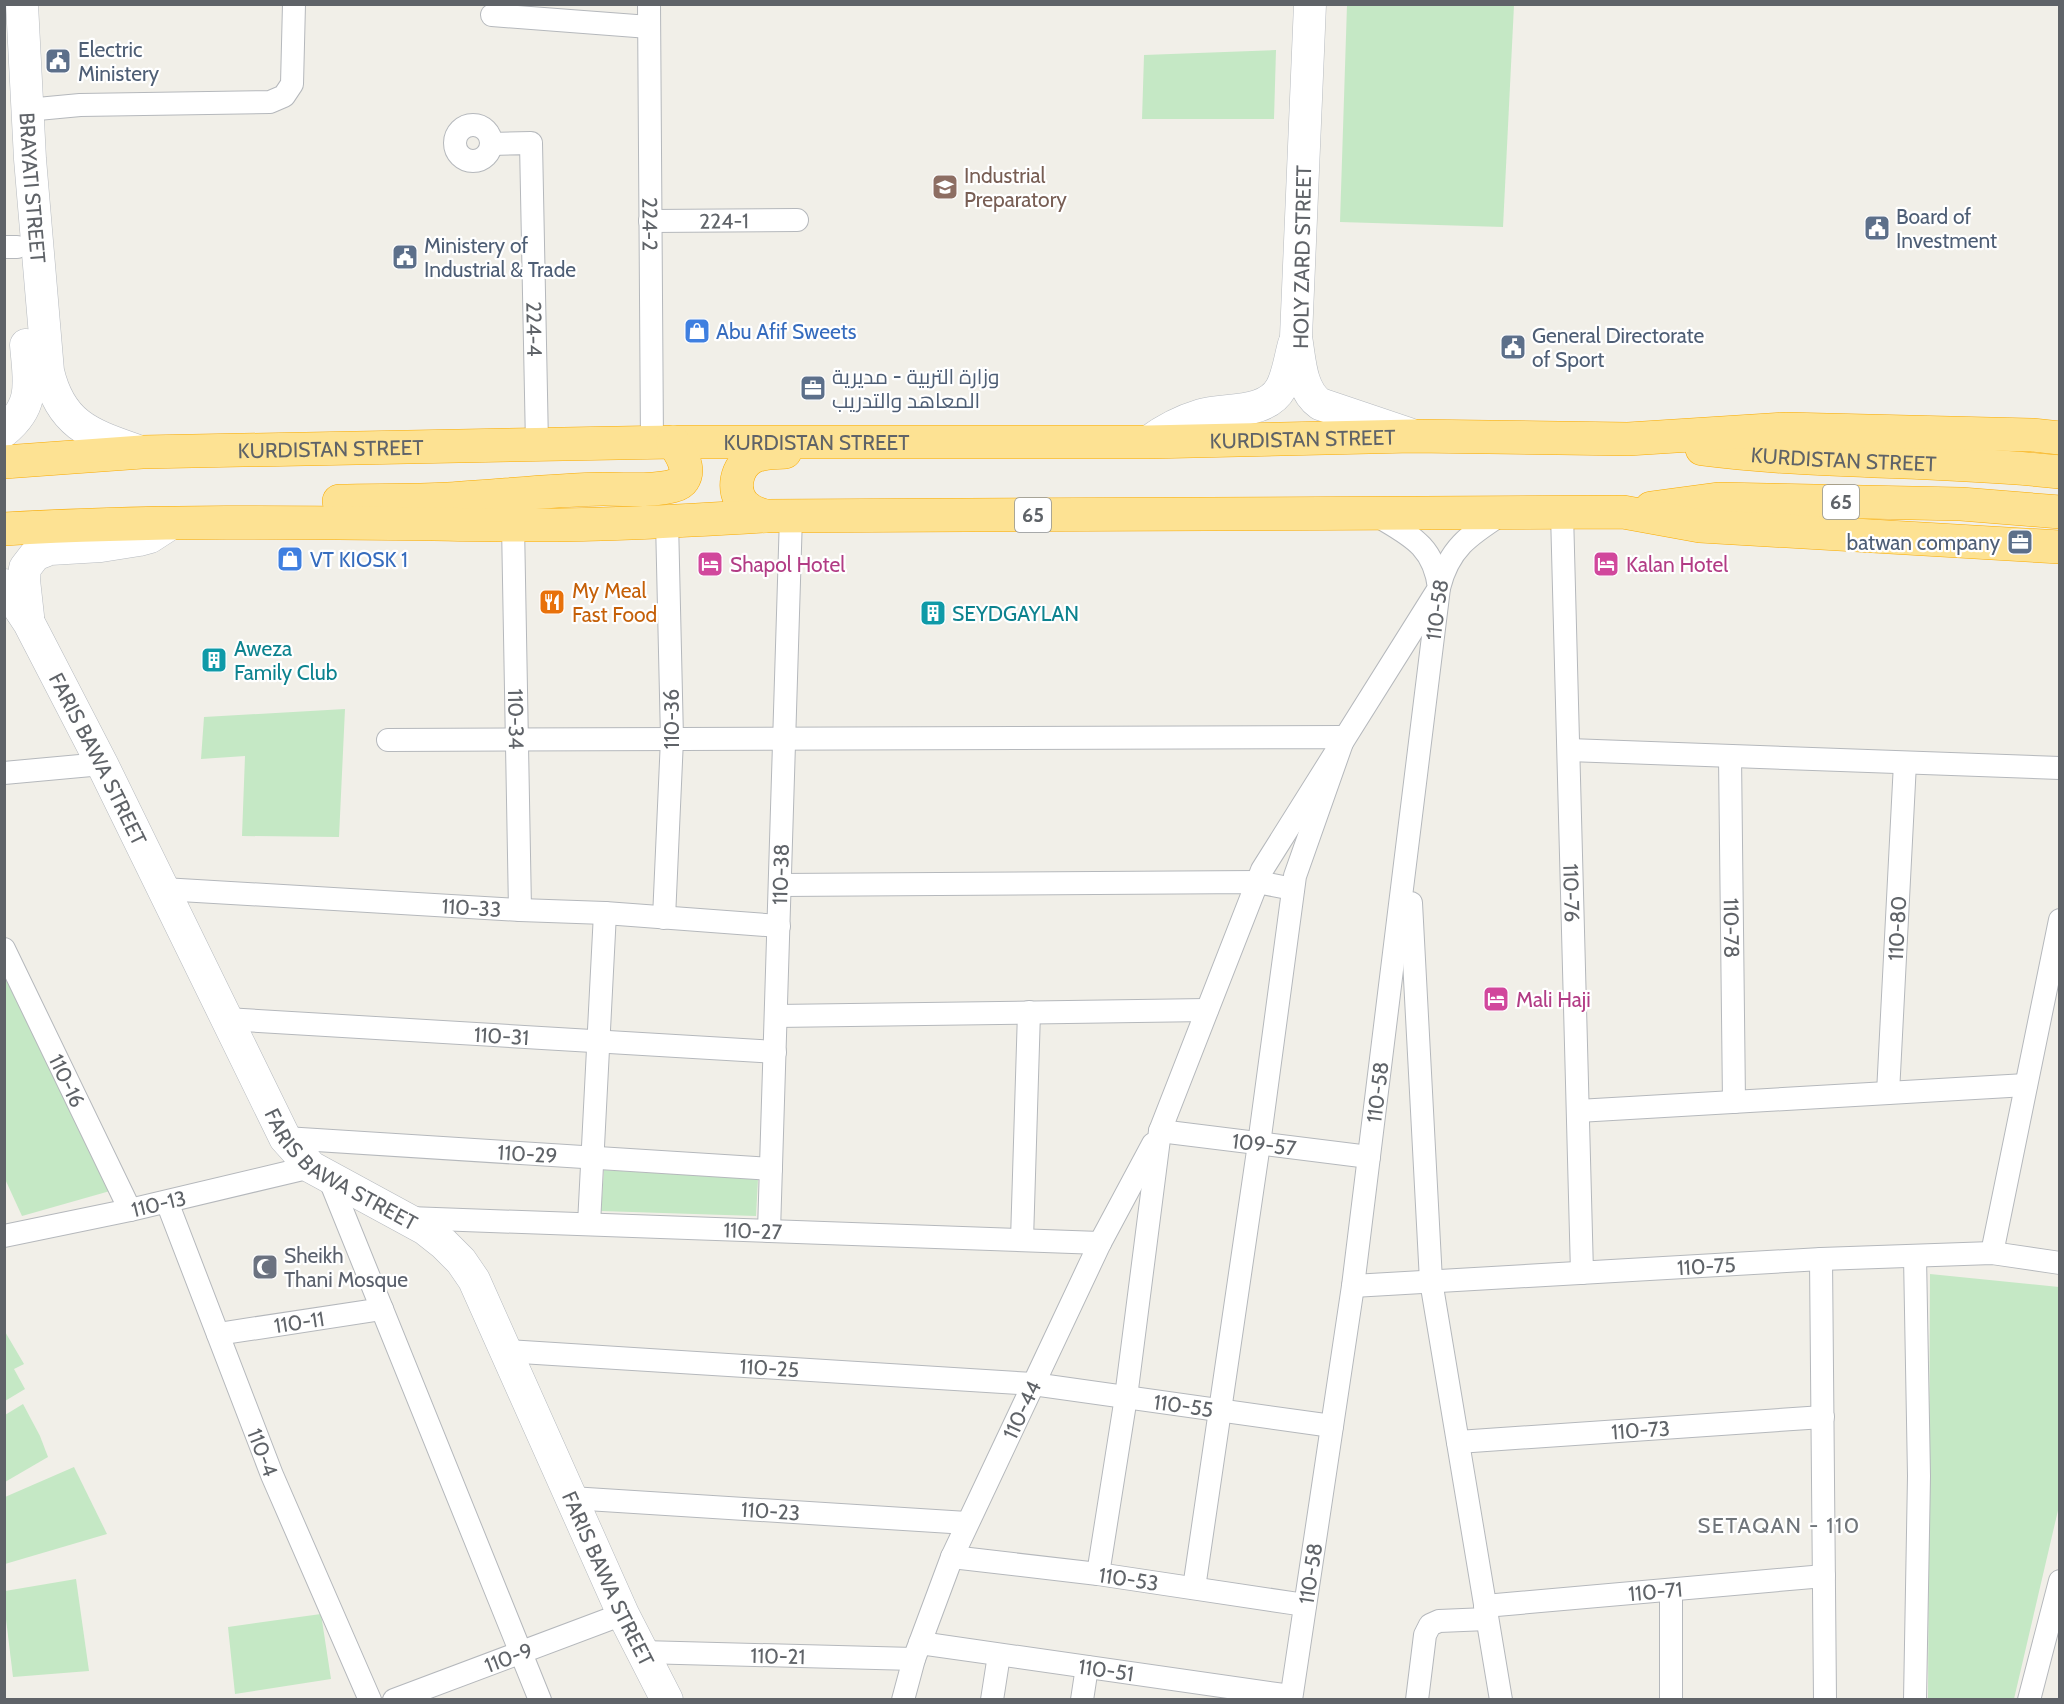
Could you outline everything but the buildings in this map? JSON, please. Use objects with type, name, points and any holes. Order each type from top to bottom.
[{"type":"highway","name":"KURDISTAN STREET","points":[[4,462],[142,452],[537,444],[1148,442],[1413,436],[1628,439],[1786,429],[2032,435],[2060,438]]},
{"type":"highway","name":"KURDISTAN STREET","points":[[1628,439],[1749,455],[2060,472]]},
{"type":"highway","points":[[778,516],[752,512],[744,506],[736,488],[740,469],[755,456],[817,449],[830,442]]},
{"type":"highway","points":[[185,524],[242,502],[447,499],[556,490],[676,486],[683,480],[685,470],[683,458],[662,443]]},
{"type":"highway","name":"KURDISTAN STREET","points":[[4,529],[101,523],[513,525],[778,516],[1623,512],[1718,499],[1961,504],[2060,512]]},
{"type":"highway","name":"KURDISTAN STREET","points":[[1623,512],[1700,526],[2060,547]]},
{"type":"street","name":"BRAYATI STREET","points":[[20,246],[27,110],[22,4]]},
{"type":"street","points":[[27,110],[80,105],[270,102],[284,96],[292,84],[294,4]]},
{"type":"street","name":"224-2","points":[[649,4],[650,221],[662,443]]},
{"type":"street","name":"HOLY ZARD STREET","points":[[1310,4],[1296,337],[1306,388],[1314,400],[1326,406],[1413,436]]},
{"type":"street","points":[[492,15],[649,27]]},
{"type":"street","name":"BRAYATI STREET","points":[[4,33],[20,246]]},
{"type":"street","name":"224-4","points":[[491,144],[531,143],[537,444]]},
{"type":"street","name":"224-1","points":[[650,221],[797,220]]},
{"type":"street","points":[[4,431],[22,414],[29,384],[20,246]]},
{"type":"street","points":[[20,246],[56,400],[76,423],[101,438],[142,452]]},
{"type":"street","points":[[1148,442],[1165,430],[1193,418],[1214,412],[1253,407],[1269,400],[1282,387],[1296,337]]},
{"type":"street","name":"110-58","points":[[1291,1698],[1353,1286],[1438,588],[1447,564],[1461,544],[1505,512]]},
{"type":"street","points":[[1098,1574],[1126,1397],[1160,1131],[1262,870],[1438,588],[1434,564],[1420,543],[1372,513]]},
{"type":"street","name":"110-76","points":[[1562,513],[1582,1273]]},
{"type":"street","name":"110-38","points":[[769,1231],[784,739],[778,516]]},
{"type":"street","name":"110-36","points":[[664,918],[672,739],[667,521]]},
{"type":"street","name":"FARIS BAWA STREET","points":[[29,623],[24,580],[25,568],[35,555],[50,549],[101,546],[139,540],[185,524]]},
{"type":"street","name":"110-34","points":[[513,525],[520,910]]},
{"type":"street","name":"FARIS BAWA STREET","points":[[4,585],[29,623],[102,764],[285,1138],[320,1173],[424,1229],[444,1244],[474,1280],[623,1614],[667,1700]]},
{"type":"street","points":[[388,741],[1344,736]]},
{"type":"street","points":[[1194,1588],[1222,1410],[1295,876],[1344,736]]},
{"type":"street","points":[[1569,750],[2060,768]]},
{"type":"street","name":"110-78","points":[[1731,756],[1734,1102]]},
{"type":"street","name":"110-80","points":[[1888,1093],[1905,763]]},
{"type":"street","points":[[4,773],[102,764]]},
{"type":"street","points":[[1407,845],[1431,1281],[1501,1700]]},
{"type":"street","points":[[780,885],[1257,882],[1293,889]]},
{"type":"street","name":"110-33","points":[[163,890],[606,913],[778,926]]},
{"type":"street","points":[[589,1224],[606,913]]},
{"type":"street","points":[[1992,1253],[2026,1085],[2053,982],[2060,920]]},
{"type":"street","name":"110-16","points":[[4,950],[130,1210]]},
{"type":"street","points":[[776,1016],[1207,1010]]},
{"type":"street","points":[[1022,1240],[1029,1012]]},
{"type":"street","name":"110-31","points":[[226,1018],[775,1052]]},
{"type":"street","points":[[1578,1111],[2026,1085]]},
{"type":"street","name":"109-57","points":[[1160,1131],[1369,1157]]},
{"type":"street","name":"110-44","points":[[903,1700],[917,1651],[951,1557],[1100,1243],[1160,1131]]},
{"type":"street","name":"110-29","points":[[285,1138],[771,1169]]},
{"type":"street","points":[[320,1173],[382,1310],[540,1700]]},
{"type":"street","name":"110-13","points":[[8,1228],[130,1210],[320,1173]]},
{"type":"street","name":"110-4","points":[[167,1202],[272,1475],[370,1700]]},
{"type":"street","name":"110-27","points":[[404,1218],[1100,1243]]},
{"type":"street","name":"110-75","points":[[1353,1286],[1821,1259],[1992,1253],[2060,1263]]},
{"type":"street","points":[[1915,1256],[1918,1476],[1915,1700]]},
{"type":"street","points":[[1821,1259],[1825,1700]]},
{"type":"street","name":"110-11","points":[[218,1334],[382,1310]]},
{"type":"street","name":"110-25","points":[[506,1351],[1033,1384]]},
{"type":"street","name":"110-55","points":[[1033,1384],[1332,1426]]},
{"type":"street","name":"110-73","points":[[1458,1442],[1823,1417]]},
{"type":"street","name":"110-23","points":[[572,1498],[967,1523]]},
{"type":"street","name":"110-53","points":[[951,1557],[1098,1574],[1305,1605]]},
{"type":"street","name":"110-71","points":[[1417,1700],[1425,1635],[1430,1625],[1439,1621],[1486,1612],[1671,1590],[1824,1576]]},
{"type":"street","points":[[1671,1590],[1671,1700]]},
{"type":"street","points":[[2029,1700],[2059,1590]]},
{"type":"street","name":"110-9","points":[[394,1700],[623,1614]]},
{"type":"street","name":"110-21","points":[[642,1652],[917,1651]]},
{"type":"street","name":"110-51","points":[[917,1651],[999,1655],[1087,1667],[1180,1690],[1291,1698]]},
{"type":"street","points":[[992,1700],[999,1655]]},
{"type":"street","points":[[1082,1700],[1087,1667]]},
{"type":"green space","points":[[1347,5],[1514,5],[1503,227],[1340,222]]},
{"type":"green space","points":[[1276,50],[1274,119],[1142,119],[1144,55]]},
{"type":"green space","points":[[345,709],[339,837],[242,836],[245,756],[201,759],[204,717]]},
{"type":"green space","points":[[4,973],[110,1191],[22,1216],[5,1179]]},
{"type":"green space","points":[[604,1170],[758,1179],[756,1216],[601,1211]]},
{"type":"green space","points":[[1930,1274],[2059,1287],[2059,1506],[2014,1699],[1928,1700]]},
{"type":"green space","points":[[4,1330],[24,1364],[14,1369],[25,1389],[5,1401]]},
{"type":"green space","points":[[23,1404],[48,1457],[5,1482],[5,1415]]},
{"type":"green space","points":[[74,1467],[107,1534],[5,1564],[5,1497]]},
{"type":"green space","points":[[76,1579],[89,1671],[13,1677],[5,1611],[5,1591]]},
{"type":"green space","points":[[321,1614],[331,1679],[235,1694],[228,1627]]},
{"type":"place","name":"Electric Ministery","points":[[58,61]]},
{"type":"place","name":"Industrial Preparatory","points":[[945,187]]},
{"type":"place","name":"Board of Investment","points":[[1877,228]]},
{"type":"place","name":"Ministery of Industrial & Trade","points":[[405,257]]},
{"type":"place","name":"Abu Afif Sweets","points":[[697,331]]},
{"type":"place","name":"General Directorate of Sport","points":[[1513,347]]},
{"type":"place","name":"وزارة التربية - مديرية المعاهد والتدريب","points":[[813,388]]},
{"type":"place","name":"batwan company","points":[[2020,542]]},
{"type":"place","name":"VT KIOSK 1","points":[[290,559]]},
{"type":"place","name":"Shapol Hotel","points":[[710,564]]},
{"type":"place","name":"Kalan Hotel","points":[[1606,564]]},
{"type":"place","name":"My Meal Fast Food","points":[[552,602]]},
{"type":"place","name":"SEYDGAYLAN","points":[[933,613]]},
{"type":"place","name":"Aweza Family Club","points":[[214,660]]},
{"type":"place","name":"Mali Haji","points":[[1496,999]]},
{"type":"place","name":"Sheikh Thani Mosque","points":[[265,1267]]},
{"type":"district","name":"SETAQAN - 110","points":[[1779,1525]]}]
